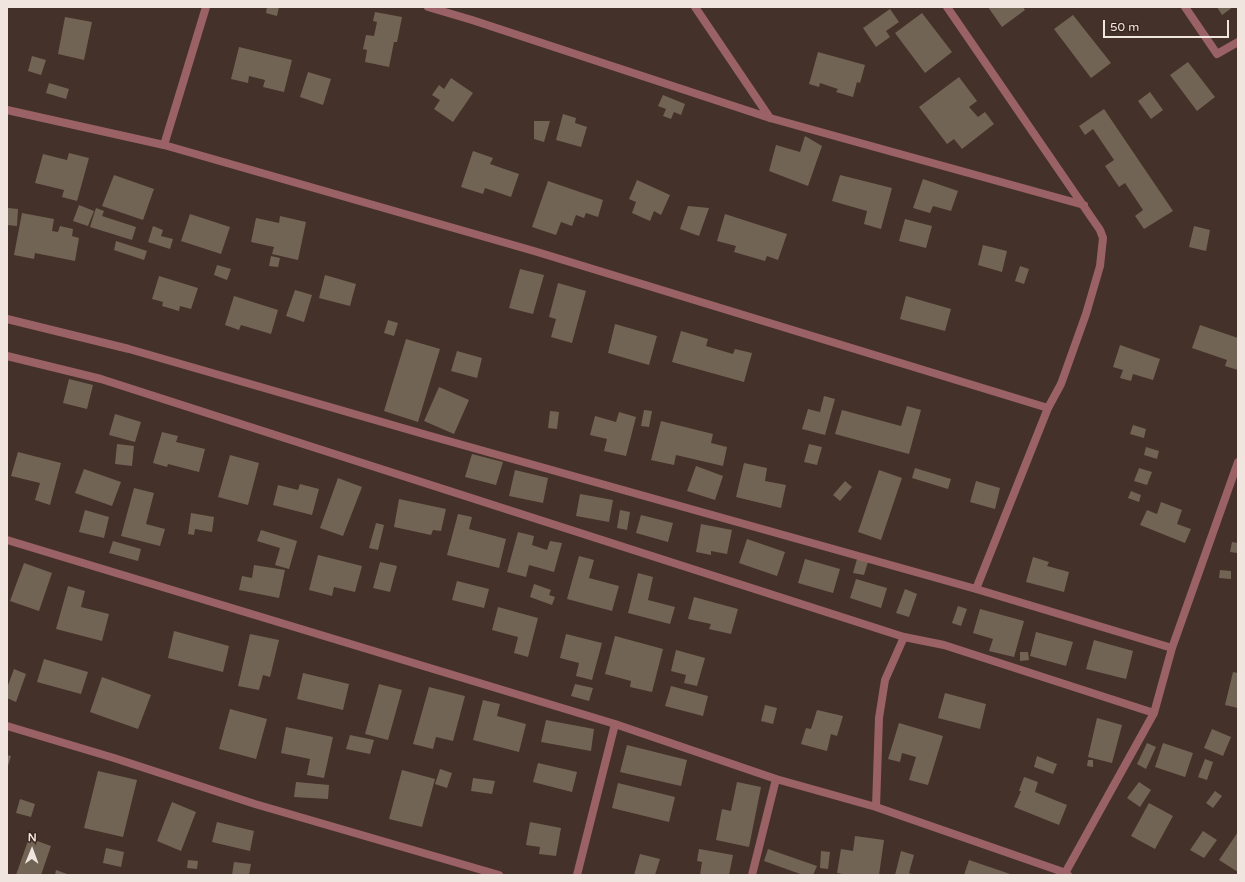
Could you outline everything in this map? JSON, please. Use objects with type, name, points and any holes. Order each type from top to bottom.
[{"type":"street","points":[[164,145],[206,7]]},
{"type":"street","points":[[428,7],[472,20],[770,118],[1084,206]]},
{"type":"street","points":[[695,7],[770,118]]},
{"type":"street","points":[[947,7],[1084,206],[1102,233],[1103,238],[1102,256],[1086,314],[1063,378],[1057,393],[1048,408],[976,589]]},
{"type":"street","points":[[1185,7],[1217,54],[1238,42]]},
{"type":"street","points":[[7,110],[164,145],[534,251],[1048,408]]},
{"type":"street","points":[[7,319],[129,349],[427,435],[976,589],[1172,648]]},
{"type":"street","points":[[7,358],[101,379],[904,637],[944,645],[1154,713]]},
{"type":"street","points":[[7,540],[615,724],[776,779],[876,807],[1066,874],[1154,713],[1172,648],[1238,462]]},
{"type":"street","points":[[876,807],[879,718],[885,680],[904,637]]},
{"type":"street","points":[[576,875],[615,724]]},
{"type":"street","points":[[7,726],[114,758],[256,804],[500,875]]},
{"type":"street","points":[[752,875],[776,779]]},
{"type":"building","points":[[267,7],[279,7],[277,16],[266,13]]},
{"type":"building","points":[[988,7],[1023,7],[1025,10],[1002,27]]},
{"type":"building","points":[[1217,7],[1233,7],[1222,15]]},
{"type":"building","points":[[890,9],[899,22],[886,31],[890,37],[876,47],[863,28]]},
{"type":"building","points":[[375,12],[402,17],[397,42],[394,42],[389,67],[365,62],[367,50],[363,49],[366,35],[374,36],[377,22],[373,21]]},
{"type":"building","points":[[922,13],[952,52],[925,73],[895,33]]},
{"type":"building","points":[[1073,15],[1111,63],[1091,78],[1054,29]]},
{"type":"building","points":[[65,17],[92,22],[84,60],[58,54]]},
{"type":"building","points":[[239,47],[292,60],[284,92],[263,87],[265,80],[249,76],[248,83],[231,79]]},
{"type":"building","points":[[818,52],[865,65],[860,83],[857,82],[853,97],[836,92],[838,89],[820,83],[819,87],[809,84]]},
{"type":"building","points":[[32,56],[46,60],[41,75],[28,71]]},
{"type":"building","points":[[1188,62],[1215,97],[1197,111],[1170,75]]},
{"type":"building","points":[[308,72],[331,79],[323,105],[300,97]]},
{"type":"building","points":[[959,77],[977,101],[969,107],[978,117],[985,112],[994,124],[962,149],[954,139],[947,144],[919,107]]},
{"type":"building","points":[[451,78],[473,93],[453,122],[434,109],[440,100],[432,95],[439,85],[444,89]]},
{"type":"building","points":[[49,83],[69,89],[66,99],[46,93]]},
{"type":"building","points":[[1150,92],[1163,110],[1151,119],[1138,101]]},
{"type":"building","points":[[663,95],[685,104],[681,115],[674,112],[671,119],[663,116],[666,109],[658,106]]},
{"type":"building","points":[[1104,109],[1173,211],[1144,229],[1135,216],[1143,210],[1125,183],[1119,187],[1105,166],[1114,160],[1093,129],[1085,135],[1079,126]]},
{"type":"building","points":[[563,114],[576,118],[575,123],[587,127],[581,147],[556,140]]},
{"type":"building","points":[[534,121],[550,121],[544,142],[534,139]]},
{"type":"building","points":[[805,136],[822,146],[808,186],[769,171],[776,145],[800,152]]},
{"type":"building","points":[[473,151],[493,158],[490,164],[519,174],[511,197],[485,188],[483,194],[461,187]]},
{"type":"building","points":[[69,153],[89,158],[77,201],[62,197],[64,190],[35,183],[43,154],[67,160]]},
{"type":"building","points":[[114,175],[154,189],[143,220],[102,206]]},
{"type":"building","points":[[840,175],[892,188],[881,229],[864,224],[867,211],[832,201]]},
{"type":"building","points":[[923,179],[958,191],[951,211],[933,206],[930,213],[913,208]]},
{"type":"building","points":[[637,180],[670,195],[661,215],[654,211],[650,221],[632,213],[636,202],[629,199]]},
{"type":"building","points":[[548,181],[603,200],[598,217],[586,213],[584,218],[576,215],[572,226],[561,222],[556,235],[532,227]]},
{"type":"building","points":[[79,205],[94,211],[88,226],[73,221]]},
{"type":"building","points":[[688,206],[709,208],[699,236],[680,229]]},
{"type":"building","points":[[8,208],[18,209],[17,226],[7,225]]},
{"type":"building","points":[[96,208],[104,211],[102,216],[136,227],[132,240],[90,227]]},
{"type":"building","points":[[22,213],[54,219],[52,231],[58,232],[60,226],[73,229],[72,236],[79,238],[75,261],[35,253],[34,259],[14,255]]},
{"type":"building","points":[[190,214],[230,227],[221,254],[181,241]]},
{"type":"building","points":[[725,214],[787,234],[778,260],[767,256],[765,261],[734,252],[736,246],[717,241]]},
{"type":"building","points":[[280,216],[306,222],[298,260],[272,254],[274,247],[251,242],[256,218],[279,223]]},
{"type":"building","points":[[905,219],[932,226],[926,248],[899,241]]},
{"type":"building","points":[[153,226],[163,230],[161,236],[173,239],[170,249],[148,242]]},
{"type":"building","points":[[1194,226],[1210,230],[1206,251],[1189,247]]},
{"type":"building","points":[[116,241],[147,251],[144,260],[114,250]]},
{"type":"building","points":[[983,245],[1007,251],[1002,272],[978,265]]},
{"type":"building","points":[[271,256],[280,258],[278,267],[269,266]]},
{"type":"building","points":[[217,265],[231,269],[227,280],[214,275]]},
{"type":"building","points":[[1020,266],[1029,269],[1024,284],[1015,281]]},
{"type":"building","points":[[520,269],[544,275],[533,314],[509,308]]},
{"type":"building","points":[[325,275],[356,284],[350,306],[319,298]]},
{"type":"building","points":[[159,276],[198,288],[191,309],[180,306],[179,311],[162,306],[163,302],[152,299]]},
{"type":"building","points":[[558,283],[586,291],[572,343],[551,337],[556,319],[549,317]]},
{"type":"building","points":[[295,290],[312,295],[304,322],[286,316]]},
{"type":"building","points":[[234,296],[278,310],[271,334],[241,325],[239,330],[225,325]]},
{"type":"building","points":[[906,296],[951,309],[945,331],[900,319]]},
{"type":"building","points":[[388,320],[398,323],[394,336],[384,333]]},
{"type":"building","points":[[615,324],[657,336],[649,365],[608,353]]},
{"type":"building","points":[[1200,325],[1238,338],[1238,370],[1225,366],[1227,360],[1192,348]]},
{"type":"building","points":[[681,331],[708,339],[706,346],[733,354],[735,349],[752,353],[744,382],[672,362]]},
{"type":"building","points":[[406,339],[440,349],[418,422],[384,411]]},
{"type":"building","points":[[1120,345],[1160,359],[1153,380],[1133,374],[1131,381],[1120,378],[1123,370],[1113,367]]},
{"type":"building","points":[[457,351],[482,358],[477,378],[451,371]]},
{"type":"building","points":[[69,379],[93,385],[87,409],[63,403]]},
{"type":"building","points":[[439,387],[469,400],[454,434],[424,421]]},
{"type":"building","points":[[824,396],[835,399],[825,435],[802,429],[808,409],[820,412]]},
{"type":"building","points":[[907,406],[921,410],[909,454],[835,434],[842,410],[901,426]]},
{"type":"building","points":[[644,410],[652,411],[649,427],[641,426]]},
{"type":"building","points":[[550,411],[559,412],[557,429],[548,428]]},
{"type":"building","points":[[619,412],[636,417],[626,456],[604,451],[607,439],[590,435],[595,416],[616,422]]},
{"type":"building","points":[[115,414],[141,422],[135,442],[109,435]]},
{"type":"building","points":[[661,421],[713,434],[711,443],[727,447],[723,466],[676,455],[674,465],[651,460]]},
{"type":"building","points":[[1133,425],[1146,429],[1144,438],[1130,434]]},
{"type":"building","points":[[162,432],[178,436],[176,442],[205,449],[199,472],[168,464],[167,467],[153,463]]},
{"type":"building","points":[[117,444],[134,446],[132,466],[115,464]]},
{"type":"building","points":[[809,444],[822,447],[817,465],[804,462]]},
{"type":"building","points":[[1146,447],[1159,451],[1157,459],[1144,455]]},
{"type":"building","points":[[18,452],[61,463],[50,505],[35,500],[40,483],[11,476]]},
{"type":"building","points":[[472,454],[503,462],[496,485],[465,477]]},
{"type":"building","points":[[230,455],[259,463],[248,505],[218,497]]},
{"type":"building","points":[[744,463],[767,468],[765,481],[786,485],[781,508],[736,497]]},
{"type":"building","points":[[696,466],[723,476],[715,500],[687,491]]},
{"type":"building","points":[[915,468],[951,479],[948,489],[912,478]]},
{"type":"building","points":[[1139,468],[1152,472],[1147,485],[1134,481]]},
{"type":"building","points":[[84,469],[121,482],[112,506],[75,493]]},
{"type":"building","points":[[515,470],[548,478],[543,503],[509,496]]},
{"type":"building","points":[[879,470],[902,478],[881,540],[858,532]]},
{"type":"building","points":[[338,478],[362,487],[343,536],[320,528]]},
{"type":"building","points":[[845,481],[852,487],[840,501],[833,495]]},
{"type":"building","points":[[976,481],[1000,488],[995,509],[970,502]]},
{"type":"building","points":[[300,484],[319,489],[312,515],[273,505],[278,485],[298,490]]},
{"type":"building","points":[[134,488],[154,493],[146,524],[165,529],[160,546],[121,536]]},
{"type":"building","points":[[1131,491],[1141,495],[1139,502],[1128,498]]},
{"type":"building","points":[[580,494],[613,500],[609,522],[576,516]]},
{"type":"building","points":[[399,499],[446,509],[441,531],[433,530],[431,535],[394,527]]},
{"type":"building","points":[[1161,502],[1182,510],[1177,524],[1191,529],[1185,543],[1140,525],[1147,510],[1157,514]]},
{"type":"building","points":[[85,510],[109,517],[104,538],[79,532]]},
{"type":"building","points":[[620,510],[630,512],[627,530],[617,528]]},
{"type":"building","points":[[191,513],[214,517],[212,532],[195,529],[194,535],[188,534]]},
{"type":"building","points":[[458,514],[472,517],[469,529],[506,539],[499,568],[447,555]]},
{"type":"building","points":[[641,515],[673,523],[668,542],[636,533]]},
{"type":"building","points":[[376,523],[384,525],[378,550],[369,548]]},
{"type":"building","points":[[701,524],[732,530],[727,554],[711,551],[711,555],[696,552]]},
{"type":"building","points":[[261,530],[297,541],[289,569],[275,565],[280,548],[257,541]]},
{"type":"building","points":[[518,532],[534,536],[532,545],[547,550],[550,541],[562,543],[554,572],[529,565],[526,577],[507,572]]},
{"type":"building","points":[[747,539],[785,552],[777,576],[739,563]]},
{"type":"building","points":[[113,541],[141,549],[138,561],[109,553]]},
{"type":"building","points":[[1232,542],[1238,543],[1238,553],[1230,552]]},
{"type":"building","points":[[318,555],[362,566],[355,592],[334,587],[332,596],[309,590]]},
{"type":"building","points":[[579,556],[594,560],[589,578],[619,586],[612,611],[567,599]]},
{"type":"building","points":[[1033,557],[1049,562],[1047,566],[1069,572],[1064,592],[1026,582]]},
{"type":"building","points":[[805,559],[840,569],[833,593],[798,583]]},
{"type":"building","points":[[857,559],[868,562],[864,575],[853,573]]},
{"type":"building","points":[[380,562],[397,566],[390,592],[373,588]]},
{"type":"building","points":[[24,563],[52,573],[39,611],[10,601]]},
{"type":"building","points":[[254,565],[285,570],[279,598],[239,590],[242,576],[252,578]]},
{"type":"building","points":[[1220,570],[1231,571],[1231,579],[1219,578]]},
{"type":"building","points":[[638,573],[653,577],[648,600],[675,607],[670,624],[628,613]]},
{"type":"building","points":[[856,579],[887,588],[881,608],[850,598]]},
{"type":"building","points":[[457,581],[489,589],[484,608],[452,600]]},
{"type":"building","points":[[534,584],[551,590],[549,595],[555,597],[552,605],[530,597]]},
{"type":"building","points":[[68,586],[85,591],[81,607],[109,614],[102,641],[56,629]]},
{"type":"building","points":[[905,589],[917,594],[909,617],[896,613]]},
{"type":"building","points":[[694,597],[738,609],[731,634],[709,629],[711,624],[688,619]]},
{"type":"building","points":[[958,606],[967,609],[961,626],[952,623]]},
{"type":"building","points":[[498,607],[538,618],[528,657],[514,653],[518,637],[492,630]]},
{"type":"building","points":[[980,609],[1024,621],[1014,657],[989,651],[993,639],[973,633]]},
{"type":"building","points":[[174,631],[229,646],[223,672],[168,658]]},
{"type":"building","points":[[1036,632],[1073,642],[1066,666],[1030,656]]},
{"type":"building","points":[[250,634],[279,640],[270,677],[263,675],[259,690],[238,686]]},
{"type":"building","points":[[566,634],[602,643],[592,680],[576,676],[579,663],[560,658]]},
{"type":"building","points":[[615,636],[663,649],[652,692],[630,687],[631,681],[605,674]]},
{"type":"building","points":[[1094,640],[1133,651],[1126,679],[1086,669]]},
{"type":"building","points":[[676,650],[705,658],[697,686],[684,683],[686,675],[671,671]]},
{"type":"building","points":[[1020,652],[1028,652],[1029,660],[1020,661]]},
{"type":"building","points":[[44,659],[88,672],[81,694],[37,682]]},
{"type":"building","points":[[14,669],[26,674],[16,702],[7,698],[7,688]]},
{"type":"building","points":[[1233,672],[1238,673],[1238,708],[1225,705]]},
{"type":"building","points":[[303,673],[349,684],[343,710],[297,699]]},
{"type":"building","points":[[102,677],[151,695],[138,729],[90,712]]},
{"type":"building","points":[[379,684],[402,690],[388,740],[365,734]]},
{"type":"building","points":[[575,684],[593,688],[589,701],[571,696]]},
{"type":"building","points":[[671,686],[708,696],[703,716],[665,706]]},
{"type":"building","points":[[429,687],[465,696],[453,741],[436,737],[433,749],[413,744]]},
{"type":"building","points":[[945,693],[986,704],[980,729],[938,718]]},
{"type":"building","points":[[483,700],[500,704],[497,716],[526,724],[519,752],[473,740]]},
{"type":"building","points":[[765,705],[777,708],[773,724],[761,721]]},
{"type":"building","points":[[230,709],[267,719],[256,759],[219,749]]},
{"type":"building","points":[[817,710],[843,716],[837,736],[831,734],[827,751],[801,744],[806,728],[811,729]]},
{"type":"building","points":[[1097,718],[1122,725],[1112,763],[1088,757]]},
{"type":"building","points":[[546,720],[594,729],[591,751],[541,742]]},
{"type":"building","points":[[899,723],[943,736],[928,785],[909,780],[916,757],[902,753],[900,762],[888,759]]},
{"type":"building","points":[[286,727],[333,737],[324,778],[307,775],[310,759],[281,753]]},
{"type":"building","points":[[1212,729],[1231,737],[1223,756],[1204,748]]},
{"type":"building","points":[[350,735],[374,740],[370,754],[346,749]]},
{"type":"building","points":[[1147,743],[1156,747],[1146,769],[1137,764]]},
{"type":"building","points":[[1163,743],[1193,753],[1185,777],[1155,767]]},
{"type":"building","points":[[627,745],[687,760],[681,786],[620,772]]},
{"type":"building","points":[[7,755],[11,756],[7,769]]},
{"type":"building","points":[[1037,756],[1057,764],[1053,774],[1034,767]]},
{"type":"building","points":[[1205,759],[1213,762],[1207,780],[1198,777]]},
{"type":"building","points":[[1088,760],[1093,760],[1093,767],[1087,766]]},
{"type":"building","points":[[538,763],[577,772],[572,792],[533,782]]},
{"type":"building","points":[[440,769],[452,773],[447,788],[435,784]]},
{"type":"building","points":[[402,770],[435,779],[422,827],[389,819]]},
{"type":"building","points":[[98,771],[137,780],[123,837],[84,828]]},
{"type":"building","points":[[1024,777],[1038,782],[1035,792],[1067,805],[1059,825],[1014,807],[1021,791],[1019,791]]},
{"type":"building","points":[[473,778],[495,781],[492,794],[471,791]]},
{"type":"building","points":[[296,782],[329,785],[328,799],[294,797]]},
{"type":"building","points":[[737,782],[761,787],[749,847],[716,840],[722,809],[731,811]]},
{"type":"building","points":[[1139,782],[1151,790],[1140,807],[1127,798]]},
{"type":"building","points":[[618,783],[675,797],[669,822],[612,808]]},
{"type":"building","points":[[1215,791],[1222,796],[1213,808],[1206,803]]},
{"type":"building","points":[[20,799],[35,804],[31,817],[16,813]]},
{"type":"building","points":[[172,802],[196,812],[181,851],[157,841]]},
{"type":"building","points":[[1149,803],[1173,816],[1155,849],[1131,836]]},
{"type":"building","points":[[217,822],[254,831],[250,851],[212,842]]},
{"type":"building","points":[[530,822],[561,828],[556,856],[539,854],[540,847],[526,845]]},
{"type":"building","points":[[1203,831],[1217,840],[1204,858],[1190,850]]},
{"type":"building","points":[[1238,832],[1238,872],[1219,860]]},
{"type":"building","points":[[855,836],[884,840],[879,875],[848,875],[837,873],[841,849],[853,851]]},
{"type":"building","points":[[29,838],[51,846],[41,875],[16,875]]},
{"type":"building","points":[[106,848],[124,852],[121,867],[103,863]]},
{"type":"building","points":[[699,849],[733,855],[729,875],[700,875],[702,862],[697,861]]},
{"type":"building","points":[[768,849],[817,866],[813,875],[803,875],[764,861]]},
{"type":"building","points":[[821,851],[830,852],[828,869],[820,868]]},
{"type":"building","points":[[901,851],[914,855],[909,873],[914,875],[895,875]]},
{"type":"building","points":[[640,854],[660,859],[655,875],[634,875]]},
{"type":"building","points":[[188,860],[198,861],[197,869],[187,868]]},
{"type":"building","points":[[969,860],[1013,875],[964,875]]},
{"type":"building","points":[[234,862],[251,864],[249,875],[232,875]]},
{"type":"building","points":[[56,870],[70,875],[55,875]]}]
